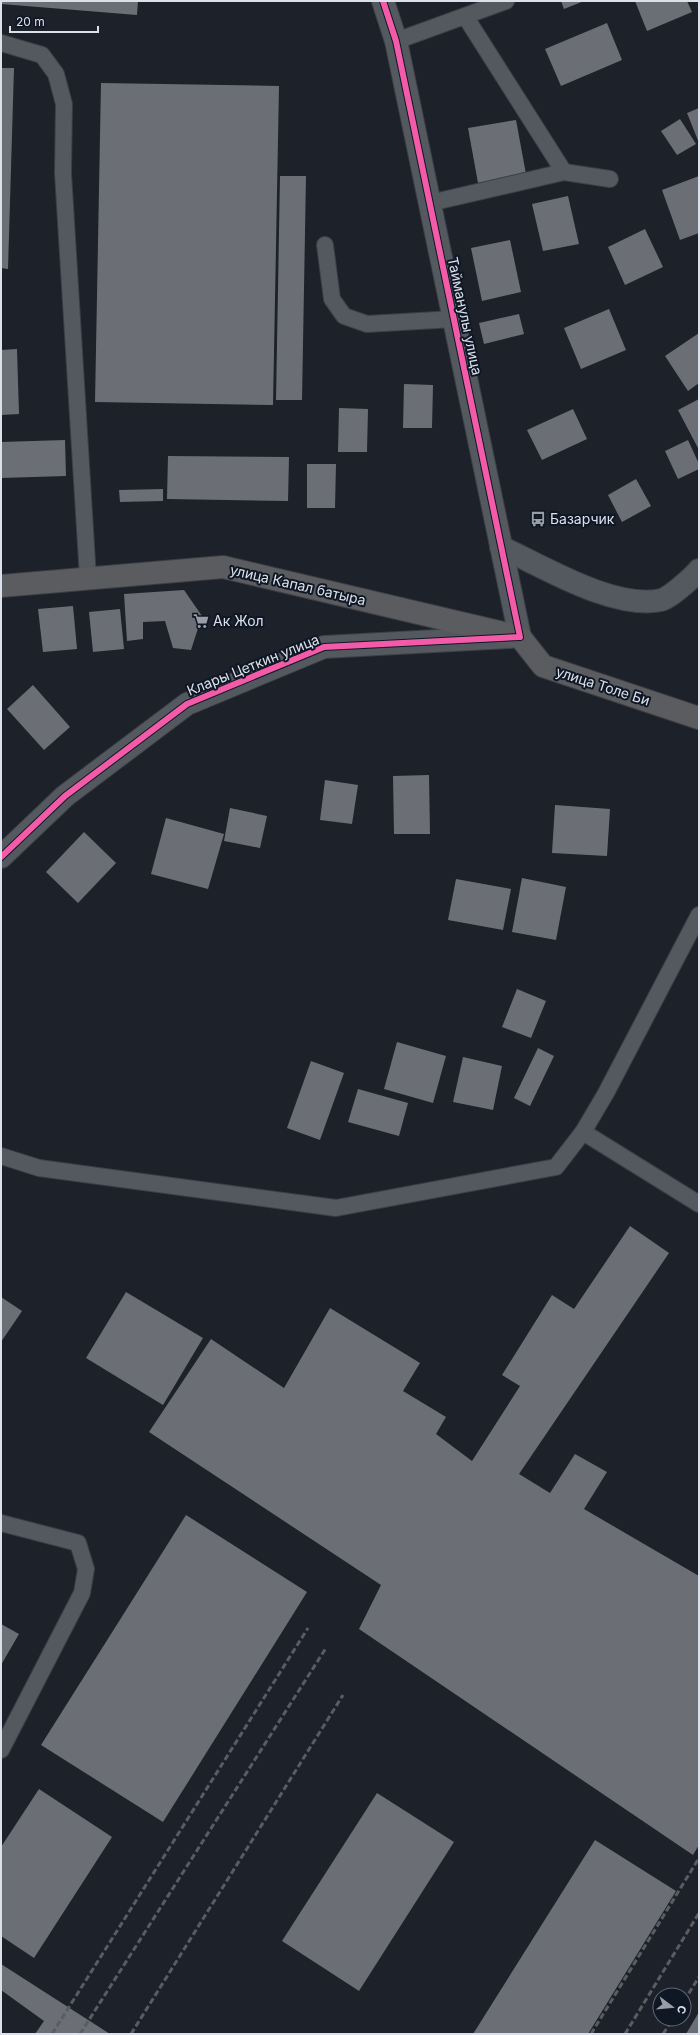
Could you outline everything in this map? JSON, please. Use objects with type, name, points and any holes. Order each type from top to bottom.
[{"type":"main road","name":"улица Капал батыра","points":[[1,586],[223,567],[520,637]]},
{"type":"main road","name":"улица Толе Би","points":[[520,637],[543,666],[699,718]]},
{"type":"street","name":"Тайманулы улица","points":[[383,1],[396,41],[520,637]]},
{"type":"street","points":[[502,547],[595,592],[640,602],[663,600],[699,570]]},
{"type":"street","name":"Клары Цеткин улица","points":[[1,857],[65,796],[187,704],[324,647],[520,637]]},
{"type":"lane","points":[[396,41],[506,1]]},
{"type":"lane","points":[[465,16],[564,172]]},
{"type":"lane","points":[[1,43],[42,55],[56,74],[64,104],[63,173],[88,578]]},
{"type":"lane","points":[[430,203],[564,172],[610,179]]},
{"type":"lane","points":[[325,245],[332,299],[344,316],[367,324],[454,318]]},
{"type":"lane","points":[[1,1156],[39,1168],[336,1208],[556,1167],[583,1132],[699,915]]},
{"type":"lane","points":[[583,1132],[699,1204]]},
{"type":"lane","points":[[1,1523],[78,1543],[86,1568],[82,1593],[1,1750]]},
{"type":"building","points":[[1,1],[138,1],[137,15],[1,4]]},
{"type":"building","points":[[561,1],[584,1],[564,9]]},
{"type":"building","points":[[635,1],[687,1],[692,12],[647,31]]},
{"type":"building","points":[[607,23],[622,60],[561,86],[545,49]]},
{"type":"building","points":[[1,68],[14,68],[8,269],[1,268]]},
{"type":"building","points":[[101,83],[279,86],[273,405],[95,402]]},
{"type":"building","points":[[699,108],[699,143],[687,113]]},
{"type":"building","points":[[680,119],[696,144],[677,155],[661,131]]},
{"type":"building","points":[[516,120],[526,174],[478,183],[468,128]]},
{"type":"building","points":[[280,176],[306,176],[302,400],[276,400]]},
{"type":"building","points":[[699,176],[699,233],[680,240],[662,190]]},
{"type":"building","points":[[568,196],[579,244],[543,251],[532,204]]},
{"type":"building","points":[[645,229],[663,267],[625,285],[608,247]]},
{"type":"building","points":[[510,240],[521,292],[482,301],[471,248]]},
{"type":"building","points":[[609,309],[626,350],[581,369],[564,328]]},
{"type":"building","points":[[519,314],[524,334],[484,344],[479,323]]},
{"type":"building","points":[[699,333],[699,383],[688,391],[665,356]]},
{"type":"building","points":[[17,349],[19,414],[1,415],[1,350]]},
{"type":"building","points":[[404,384],[433,385],[432,428],[403,428]]},
{"type":"building","points":[[699,399],[699,450],[678,410]]},
{"type":"building","points":[[339,408],[368,409],[367,452],[338,452]]},
{"type":"building","points":[[573,409],[587,439],[542,460],[527,430]]},
{"type":"building","points":[[65,440],[66,476],[1,478],[1,442]]},
{"type":"building","points":[[688,440],[699,464],[699,469],[678,479],[665,451]]},
{"type":"building","points":[[168,456],[289,457],[288,501],[167,499]]},
{"type":"building","points":[[307,464],[336,464],[335,508],[307,508]]},
{"type":"building","points":[[636,479],[651,506],[622,522],[608,495]]},
{"type":"building","points":[[163,489],[163,501],[120,502],[119,490]]},
{"type":"building","points":[[184,590],[202,616],[191,650],[173,648],[165,621],[143,622],[143,639],[127,641],[124,594]]},
{"type":"building","points":[[73,606],[77,649],[43,652],[38,609]]},
{"type":"building","points":[[120,609],[124,649],[93,652],[89,612]]},
{"type":"building","points":[[33,685],[70,727],[44,750],[7,709]]},
{"type":"building","points":[[429,775],[430,834],[394,834],[393,776]]},
{"type":"building","points":[[325,780],[358,785],[352,824],[320,820]]},
{"type":"building","points":[[555,805],[610,809],[607,856],[552,853]]},
{"type":"building","points":[[230,808],[267,816],[260,848],[224,841]]},
{"type":"building","points":[[166,818],[224,834],[208,889],[151,874]]},
{"type":"building","points":[[84,832],[116,863],[78,903],[46,872]]},
{"type":"building","points":[[522,878],[566,887],[556,940],[512,932]]},
{"type":"building","points":[[456,879],[511,889],[503,930],[448,920]]},
{"type":"building","points":[[517,989],[546,1001],[531,1038],[502,1027]]},
{"type":"building","points":[[397,1042],[446,1056],[433,1103],[384,1089]]},
{"type":"building","points":[[538,1048],[554,1056],[530,1106],[514,1098]]},
{"type":"building","points":[[463,1057],[502,1066],[493,1110],[453,1102]]},
{"type":"building","points":[[311,1061],[344,1073],[320,1140],[287,1128]]},
{"type":"building","points":[[358,1089],[408,1103],[399,1136],[348,1122]]},
{"type":"building","points":[[630,1226],[669,1253],[519,1474],[550,1493],[575,1454],[607,1472],[584,1509],[699,1576],[699,1845],[693,1855],[359,1629],[381,1585],[149,1432],[211,1339],[284,1388],[330,1308],[420,1363],[403,1391],[446,1417],[436,1434],[472,1461],[520,1386],[502,1375],[552,1295],[574,1309]]},
{"type":"building","points":[[126,1292],[203,1338],[163,1405],[86,1358]]},
{"type":"building","points":[[1,1297],[22,1311],[1,1342]]},
{"type":"building","points":[[186,1515],[307,1592],[163,1822],[41,1745]]},
{"type":"building","points":[[1,1624],[19,1634],[1,1665]]},
{"type":"building","points":[[39,1789],[112,1837],[34,1958],[1,1936],[1,1847]]},
{"type":"building","points":[[377,1793],[454,1842],[359,1991],[282,1941]]},
{"type":"building","points":[[595,1840],[676,1891],[588,2034],[473,2034]]},
{"type":"building","points":[[1,1964],[110,2034],[35,2034],[44,2021],[1,1990]]},
{"type":"building","points":[[699,2012],[699,2034],[686,2034],[690,2027],[692,2027],[692,2024]]},
{"type":"railway","points":[[52,2034],[308,1628]]},
{"type":"railway","points":[[80,2034],[326,1648]]},
{"type":"railway","points":[[131,2034],[343,1695]]},
{"type":"railway","points":[[591,2034],[699,1858]]},
{"type":"railway","points":[[625,2034],[699,1913]]},
{"type":"railway","points":[[692,1988],[699,1977]]},
{"type":"railway","points":[[663,2034],[668,2027]]},
{"type":"cycle path","points":[[1,857],[65,796],[187,704],[324,647],[520,637],[396,41],[383,1]]},
{"type":"place","name":"Базарчик","points":[[538,519]]},
{"type":"place","name":"Ак Жол","points":[[201,621]]}]
